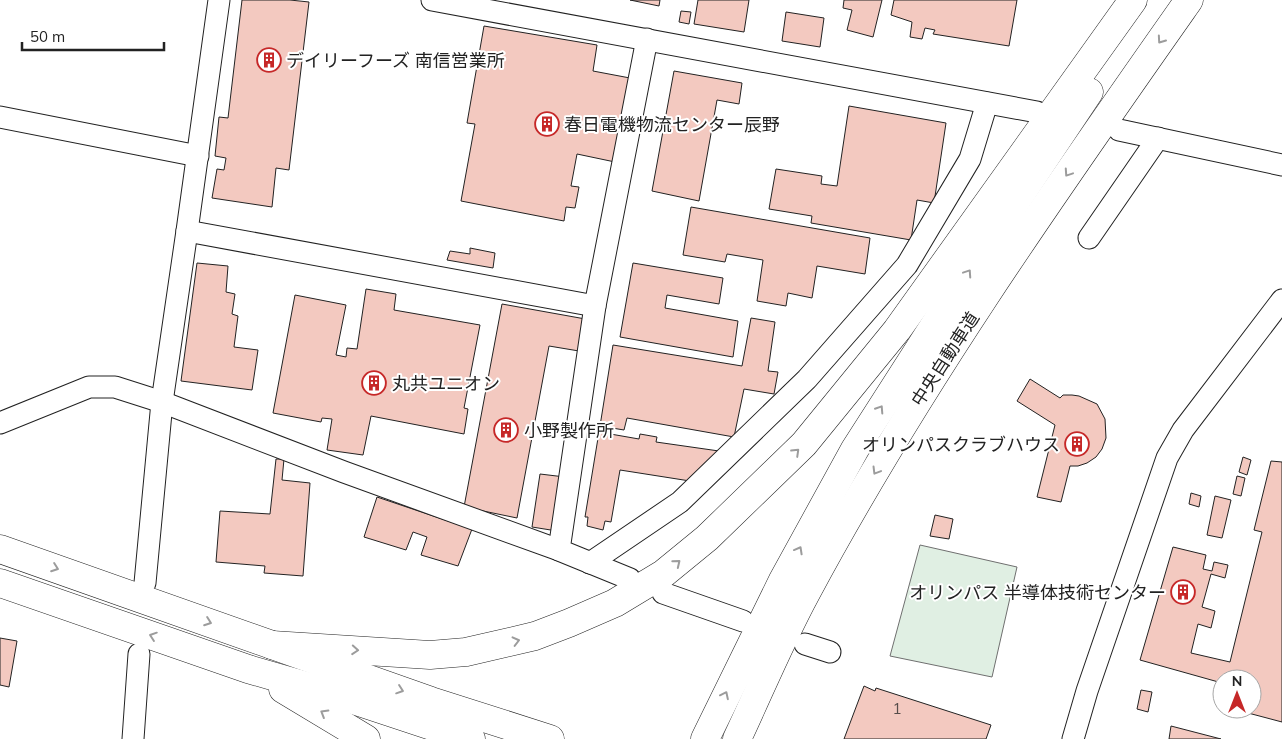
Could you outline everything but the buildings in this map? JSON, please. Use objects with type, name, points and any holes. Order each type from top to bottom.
[{"type":"highway","points":[[272,645],[430,656],[466,652],[536,636],[569,623],[615,603],[663,574],[707,538],[810,437],[898,330],[1133,0]]},
{"type":"highway","name":"中央自動車道","points":[[704,739],[782,580],[855,450],[964,279],[1151,0]]},
{"type":"highway","name":"中央自動車道","points":[[737,739],[780,644],[806,593],[906,420],[1076,161],[1189,0]]},
{"type":"highway","points":[[0,549],[430,701],[550,739]]},
{"type":"highway","points":[[0,583],[248,669],[341,696],[471,739]]},
{"type":"highway","points":[[752,739],[786,662],[806,593]]},
{"type":"highway","points":[[248,669],[366,739]]},
{"type":"street","points":[[145,583],[162,402],[219,0]]},
{"type":"street","points":[[432,0],[1037,112]]},
{"type":"street","points":[[559,550],[595,306],[646,39]]},
{"type":"street","points":[[590,563],[680,502],[807,379],[907,265],[970,159],[987,103]]},
{"type":"street","points":[[0,117],[198,156]]},
{"type":"street","points":[[1119,130],[1282,165]]},
{"type":"street","points":[[1089,238],[1158,138]]},
{"type":"street","points":[[187,231],[595,306]]},
{"type":"street","points":[[1073,739],[1090,682],[1167,458],[1183,430],[1282,300]]},
{"type":"street","points":[[0,423],[89,387],[116,387],[162,402],[344,472],[559,550],[630,580]]},
{"type":"street","points":[[663,593],[742,621]]},
{"type":"street","points":[[805,644],[830,652]]},
{"type":"street","points":[[133,739],[139,654]]},
{"type":"green space","points":[[920,545],[1017,567],[992,677],[890,656]]},
{"type":"place","name":"デイリーフーズ 南信営業所","points":[[269,60]]},
{"type":"place","name":"春日電機物流センター辰野","points":[[547,124]]},
{"type":"place","name":"丸共ユニオン","points":[[374,383]]},
{"type":"place","name":"小野製作所","points":[[506,430]]},
{"type":"place","name":"オリンパスクラブハウス","points":[[1077,444]]},
{"type":"place","name":"オリンパス 半導体技術センター","points":[[1183,592]]}]
